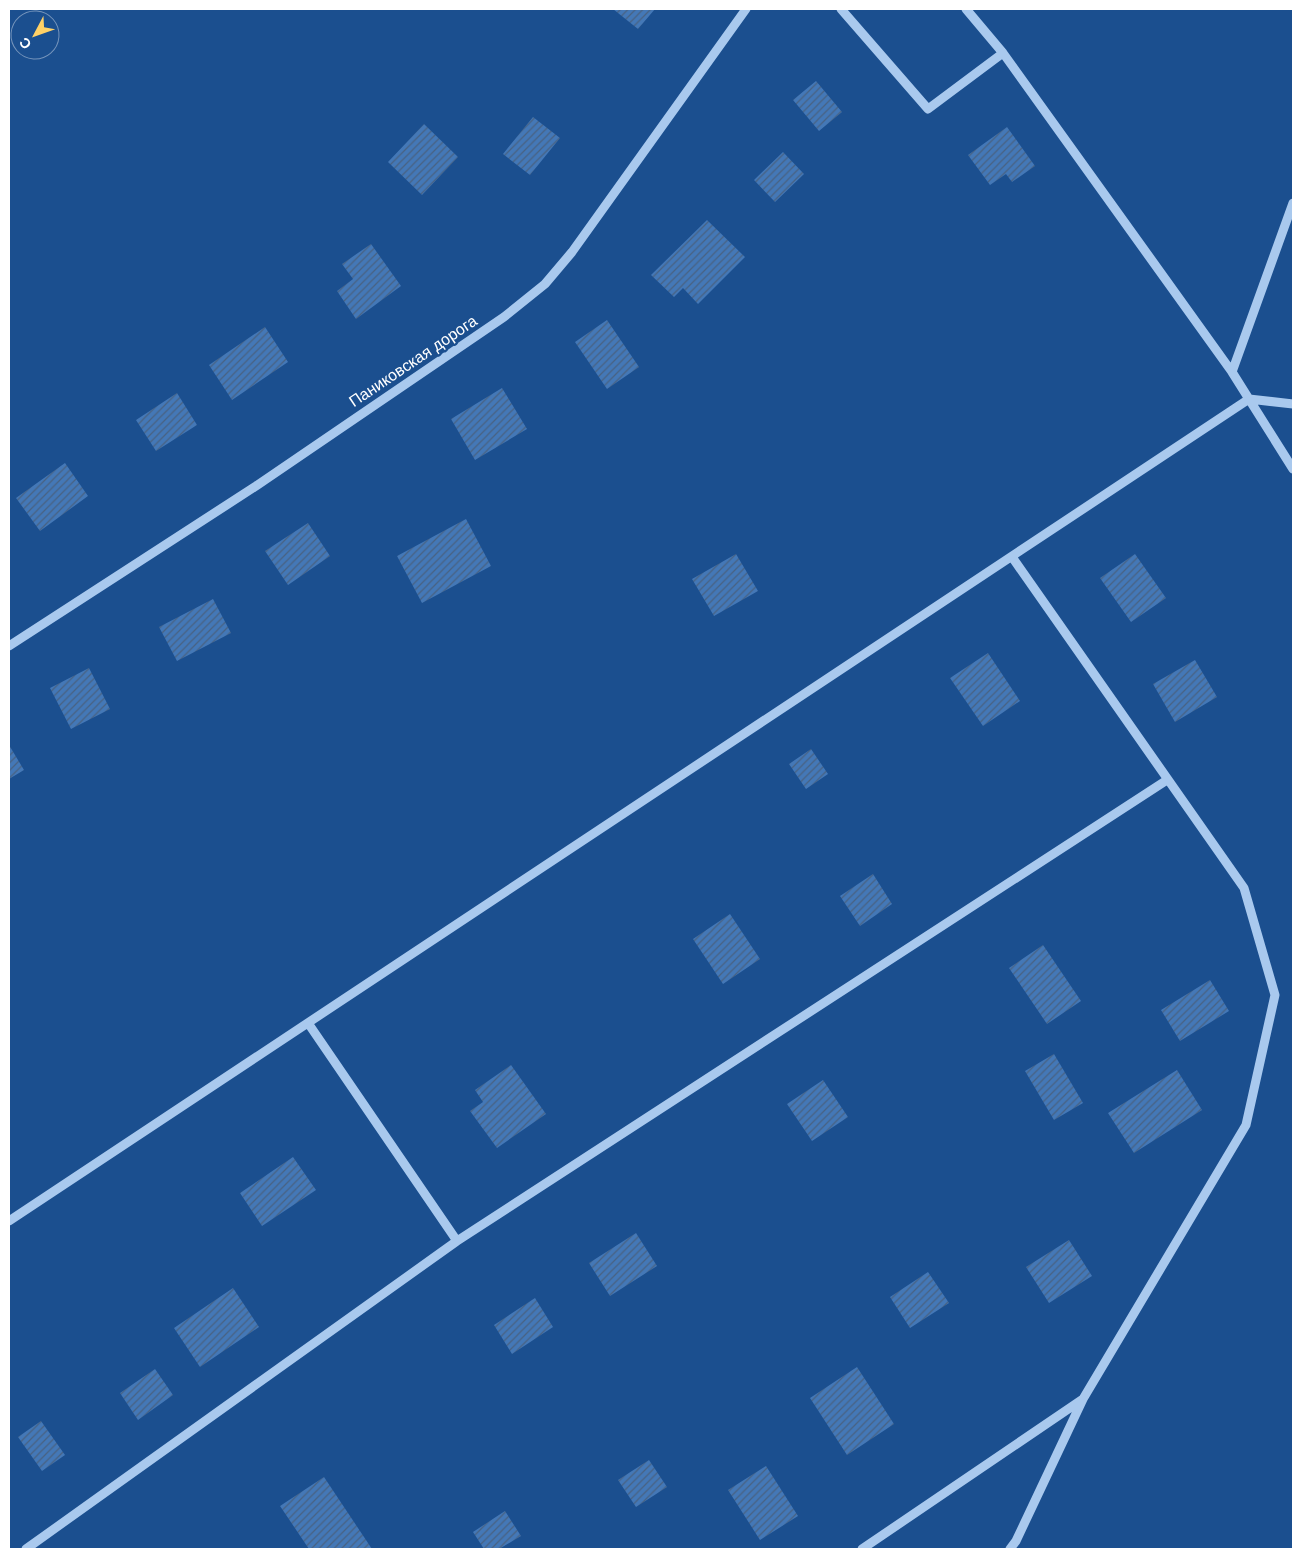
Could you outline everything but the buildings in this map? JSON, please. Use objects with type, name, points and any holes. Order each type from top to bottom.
[{"type":"street","name":"Паниковская дорога","points":[[9,646],[256,486],[504,317],[545,284],[572,252],[746,9]]},
{"type":"street","points":[[841,9],[928,109],[1003,53]]},
{"type":"street","points":[[966,9],[1003,53],[1232,372],[1293,469]]},
{"type":"street","points":[[1232,372],[1293,203]]},
{"type":"street","points":[[9,1221],[1249,399],[1293,404]]},
{"type":"street","points":[[1010,1549],[1016,1541],[1083,1399],[1246,1125],[1275,996],[1244,888],[1012,557]]},
{"type":"street","points":[[26,1549],[457,1242],[1167,780]]},
{"type":"street","points":[[308,1023],[457,1242]]},
{"type":"street","points":[[862,1549],[1083,1399]]}]
